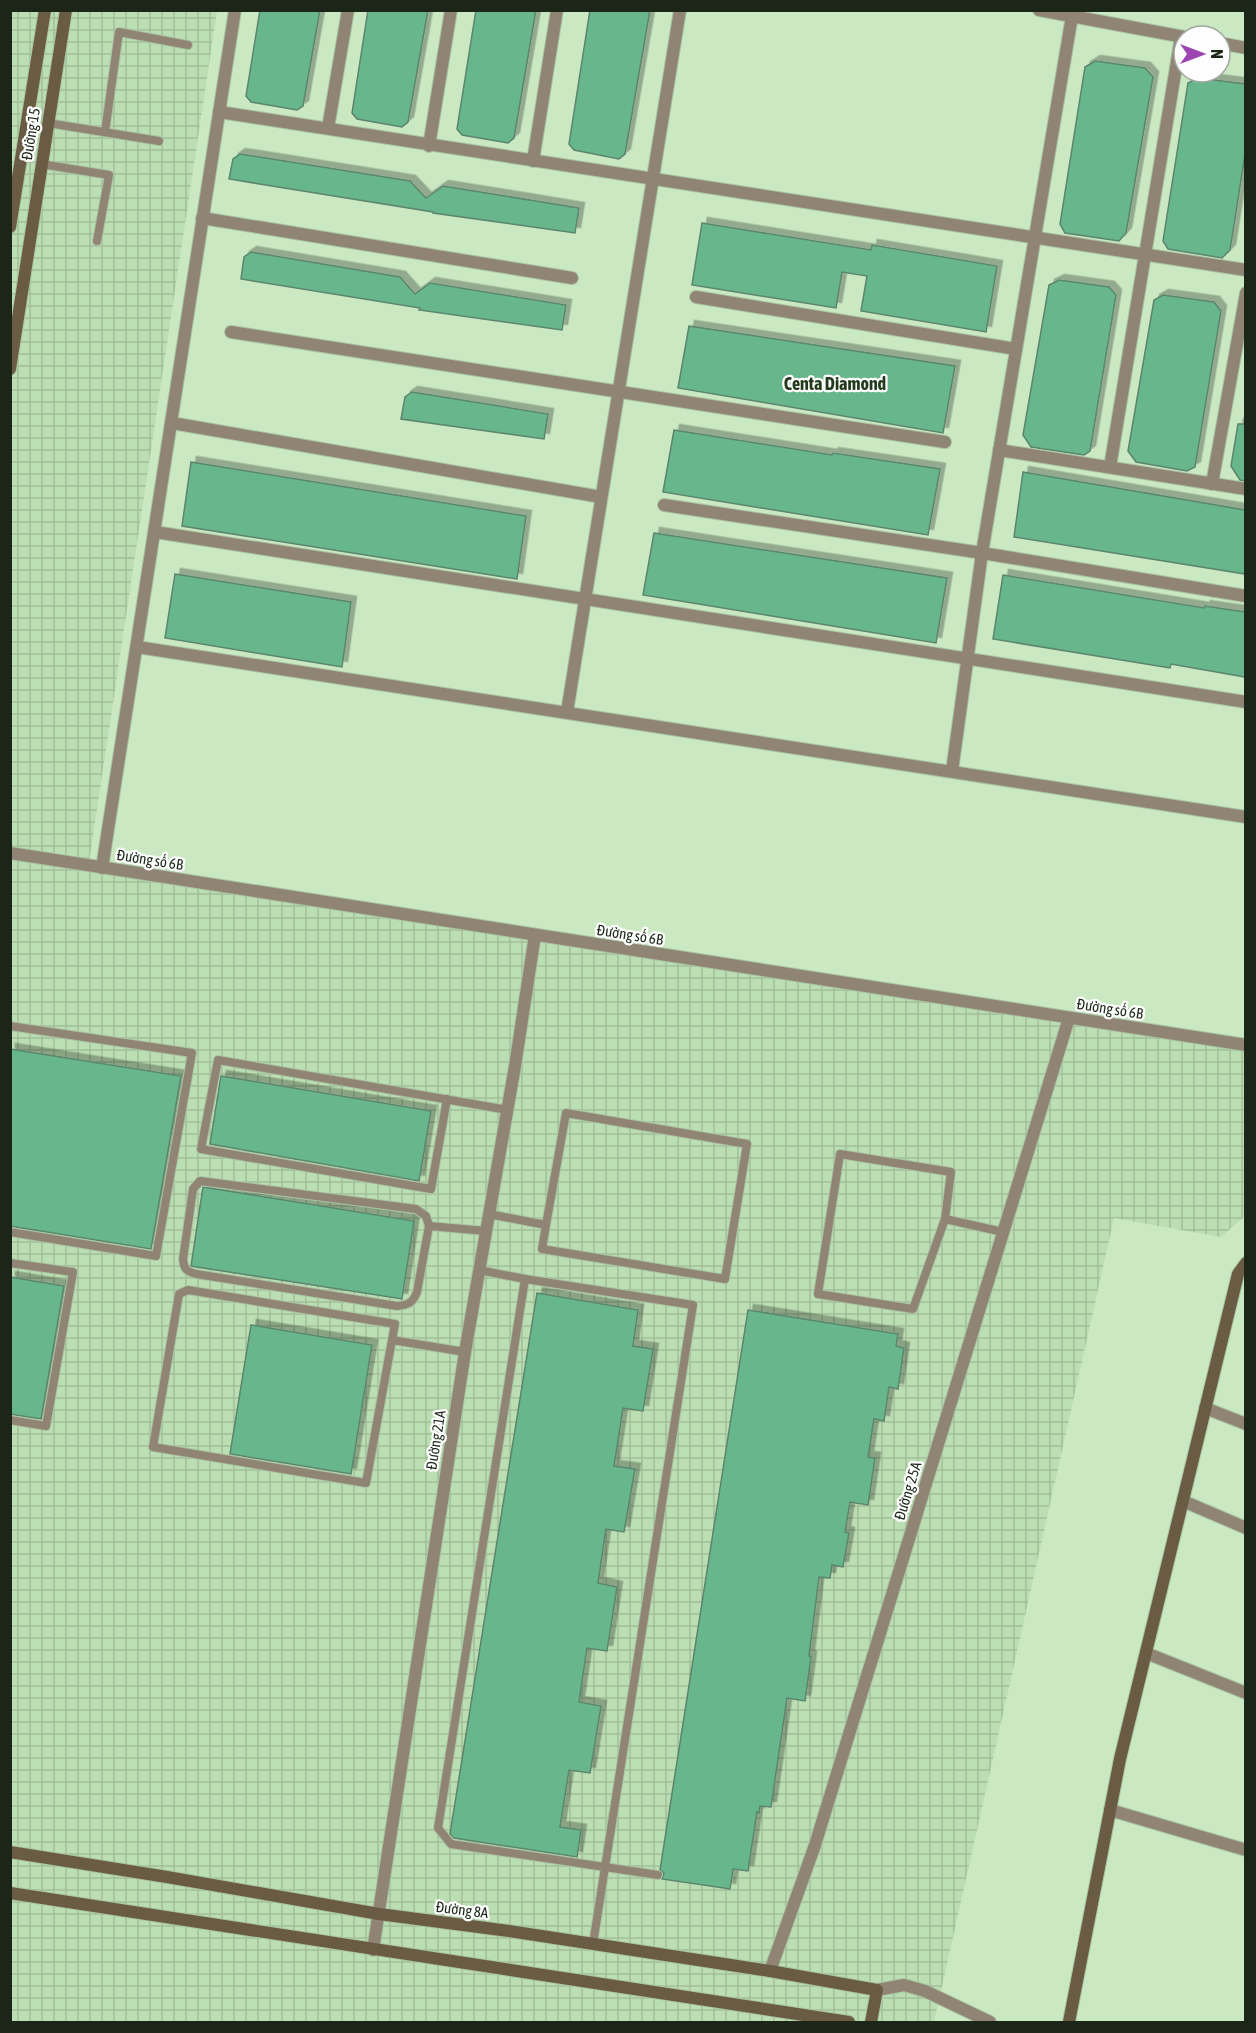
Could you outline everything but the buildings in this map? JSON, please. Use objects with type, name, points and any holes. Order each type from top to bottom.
[{"type":"street","name":"Đường 15","points":[[10,227],[14,181],[21,161],[45,10]]},
{"type":"street","name":"Đường 15","points":[[10,369],[66,10]]},
{"type":"street","points":[[102,868],[235,10]]},
{"type":"street","points":[[328,128],[348,10]]},
{"type":"street","points":[[429,146],[451,10]]},
{"type":"street","points":[[533,161],[557,10]]},
{"type":"street","points":[[567,711],[680,10]]},
{"type":"street","points":[[1039,10],[1073,13],[1172,35]]},
{"type":"street","points":[[952,771],[982,553],[1073,13]]},
{"type":"street","points":[[1110,467],[1175,84]]},
{"type":"street","points":[[219,112],[1245,270]]},
{"type":"street","points":[[21,161],[42,164]]},
{"type":"street","points":[[202,218],[572,278]]},
{"type":"street","points":[[1212,484],[1245,292]]},
{"type":"street","points":[[696,297],[1016,349]]},
{"type":"street","points":[[231,332],[945,442]]},
{"type":"street","points":[[172,423],[601,497]]},
{"type":"street","points":[[999,450],[1245,489]]},
{"type":"street","points":[[664,505],[1245,596]]},
{"type":"street","points":[[155,532],[1245,702]]},
{"type":"street","points":[[137,646],[1245,817]]},
{"type":"street","name":"Đường số 6B","points":[[10,853],[1245,1045]]},
{"type":"street","name":"Đường 21A","points":[[373,1950],[465,1352],[508,1110],[535,935]]},
{"type":"street","name":"Đường 25A","points":[[770,1971],[815,1845],[1069,1018]]},
{"type":"street","points":[[1069,2022],[1110,1810],[1146,1653],[1205,1408],[1245,1263]]},
{"type":"street","points":[[1205,1408],[1245,1424]]},
{"type":"street","points":[[1183,1501],[1245,1528]]},
{"type":"street","points":[[1146,1653],[1245,1693]]},
{"type":"street","points":[[1110,1810],[1245,1850]]},
{"type":"street","name":"Đường 8A","points":[[10,1852],[379,1914],[770,1971],[877,1990]]},
{"type":"street","points":[[10,1893],[849,2022]]},
{"type":"street","points":[[871,2022],[877,1990],[904,1985],[925,1991],[990,2022]]},
{"type":"lane","points":[[105,132],[119,32],[188,45]]},
{"type":"lane","points":[[48,123],[159,141]]},
{"type":"lane","points":[[42,164],[109,175],[97,242]]},
{"type":"lane","points":[[10,1026],[192,1053],[156,1256],[10,1232]]},
{"type":"lane","points":[[447,1099],[431,1189],[201,1149],[218,1060],[447,1099],[508,1110]]},
{"type":"lane","points":[[566,1113],[747,1144],[725,1279],[542,1249],[546,1225],[566,1113]]},
{"type":"lane","points":[[840,1154],[951,1172],[945,1219],[913,1309],[818,1294],[840,1154]]},
{"type":"lane","points":[[200,1180],[416,1209],[426,1216],[429,1226],[417,1292],[414,1301],[407,1305],[397,1306],[196,1274],[187,1271],[184,1267],[194,1189],[200,1180]]},
{"type":"lane","points":[[489,1214],[546,1225]]},
{"type":"lane","points":[[945,1219],[1003,1232]]},
{"type":"lane","points":[[429,1226],[486,1231]]},
{"type":"lane","points":[[10,1263],[73,1272],[46,1426],[10,1420]]},
{"type":"lane","points":[[479,1270],[693,1305],[593,1944]]},
{"type":"lane","points":[[525,1279],[438,1828],[451,1844],[658,1875]]},
{"type":"lane","points":[[188,1290],[395,1324],[392,1340],[366,1483],[153,1447],[180,1294],[188,1290]]},
{"type":"lane","points":[[392,1340],[465,1352]]},
{"type":"shaded area","points":[[11,11],[217,11],[88,869],[1245,1051],[1245,1216],[1221,1237],[1114,1218],[934,2022],[11,2022]]},
{"type":"district","name":"Centa Diamond","points":[[835,384]]}]
